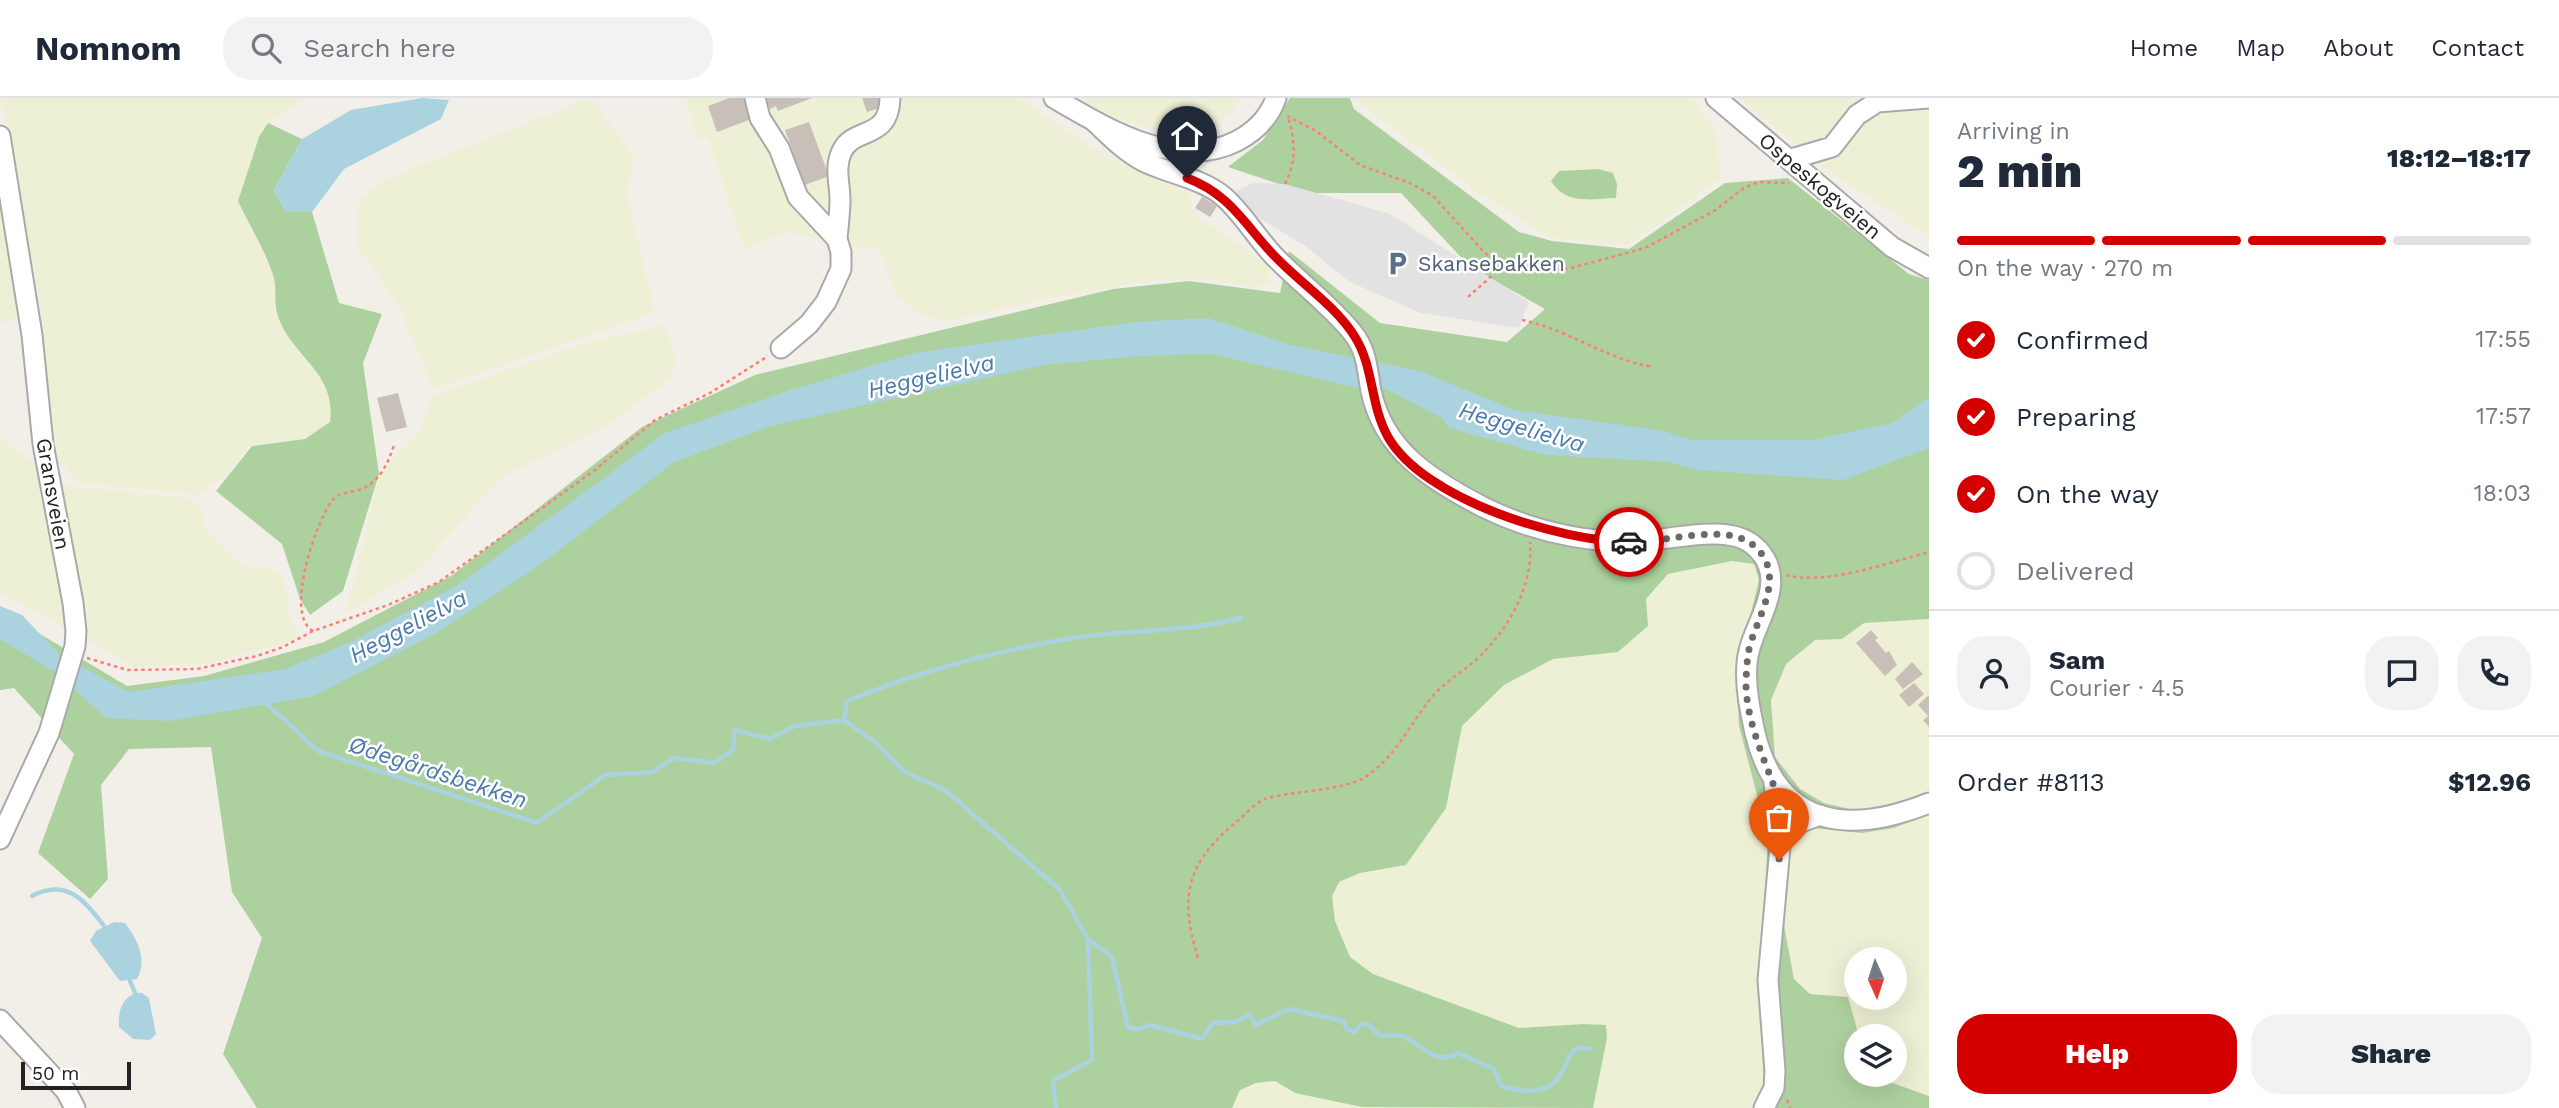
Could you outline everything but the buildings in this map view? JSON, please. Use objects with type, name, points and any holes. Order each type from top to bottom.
[{"type":"street","points":[[755,98],[761,118],[779,148],[799,197],[837,239]]},
{"type":"street","points":[[781,348],[809,324],[826,302],[841,269],[841,252],[837,239],[840,201],[838,167],[841,153],[847,144],[879,127],[889,110],[890,98]]},
{"type":"street","points":[[1054,98],[1094,121],[1151,145],[1176,150],[1205,151],[1244,137],[1278,108]]},
{"type":"street","name":"Ospeskogveien","points":[[1716,98],[1892,247],[1929,268]]},
{"type":"street","points":[[1791,159],[1832,146],[1857,115],[1877,102],[1929,98]]},
{"type":"street","points":[[1094,121],[1124,150],[1201,183],[1224,197],[1275,257],[1353,333],[1366,354],[1372,394],[1388,437],[1412,463],[1439,483],[1484,507],[1527,525],[1568,536],[1622,542],[1728,534],[1754,546],[1762,553],[1770,570],[1770,591],[1748,652],[1746,687],[1758,746],[1773,783],[1781,836],[1768,980],[1774,1088],[1764,1108]]},
{"type":"street","name":"Gransveien","points":[[0,136],[32,335],[44,455],[74,603],[73,653],[49,733],[0,839]]},
{"type":"street","points":[[1773,783],[1797,803],[1820,815],[1844,821],[1877,820],[1929,803]]},
{"type":"street","points":[[1781,836],[1801,822],[1820,815]]},
{"type":"street","points":[[0,1020],[66,1091],[75,1108]]},
{"type":"path","points":[[1278,108],[1296,150],[1294,166],[1285,184]]},
{"type":"path","points":[[1278,108],[1316,131],[1360,164],[1410,183],[1433,196],[1484,252],[1503,266],[1536,272],[1572,268],[1645,248],[1714,211],[1744,188],[1759,182],[1817,182]]},
{"type":"path","points":[[1468,297],[1503,266]]},
{"type":"path","points":[[1522,320],[1554,328],[1624,362],[1653,367]]},
{"type":"path","points":[[73,653],[105,665],[164,672],[197,669],[257,656],[283,647],[313,631],[364,615],[439,582],[595,470],[655,420],[710,393],[781,348]]},
{"type":"path","points":[[313,631],[305,627],[300,618],[300,601],[308,560],[322,520],[332,499],[346,492],[363,489],[377,478],[387,465],[394,445]]},
{"type":"path","points":[[1198,958],[1189,928],[1187,894],[1194,870],[1212,842],[1263,800],[1361,780],[1401,745],[1433,696],[1478,658],[1516,611],[1531,557],[1527,525]]},
{"type":"path","points":[[1770,570],[1799,578],[1823,577],[1929,552]]},
{"type":"green space","points":[[0,98],[303,98],[268,123],[259,137],[238,201],[273,276],[277,314],[288,337],[314,366],[332,404],[330,423],[305,439],[251,445],[230,471],[199,495],[78,483],[56,456],[41,308]]},
{"type":"green space","points":[[591,98],[634,156],[627,194],[655,312],[433,390],[399,306],[358,247],[355,222],[360,199],[388,178]]},
{"type":"green space","points":[[685,98],[1018,98],[1110,159],[1190,193],[1195,214],[1268,265],[1270,284],[1253,287],[1212,279],[1157,280],[1054,297],[946,322],[921,314],[896,296],[879,248],[864,248],[788,232],[744,249],[708,138],[699,140]]},
{"type":"green space","points":[[1078,98],[1240,98],[1229,116],[1199,131],[1165,132],[1113,118]]},
{"type":"green space","points":[[1290,98],[1350,98],[1354,109],[1519,232],[1552,241],[1629,249],[1725,183],[1788,178],[1909,274],[1929,280],[1929,619],[1864,623],[1842,639],[1815,640],[1786,664],[1771,700],[1775,757],[1800,789],[1824,803],[1858,811],[1891,808],[1929,792],[1929,814],[1894,828],[1862,833],[1812,828],[1798,834],[1789,847],[1784,925],[1794,979],[1810,994],[1844,997],[1844,1010],[1852,1010],[1856,1024],[1844,1024],[1844,1087],[1904,1087],[1929,1096],[1929,1108],[1753,1108],[1764,1083],[1759,989],[1768,837],[1739,726],[1736,674],[1759,580],[1754,564],[1732,561],[1668,574],[1646,599],[1648,626],[1618,652],[1553,659],[1504,685],[1462,726],[1446,808],[1406,865],[1360,873],[1339,882],[1332,896],[1335,921],[1350,957],[1373,974],[1519,1028],[1606,1025],[1607,1038],[1593,1108],[1362,1107],[1295,1093],[1275,1081],[1256,1083],[1240,1090],[1232,1108],[257,1108],[223,1054],[262,938],[232,892],[211,747],[129,749],[101,785],[108,879],[90,899],[38,853],[74,754],[14,688],[0,690],[0,610],[127,686],[204,676],[324,642],[451,576],[642,427],[755,375],[1113,289],[1189,281],[1280,293],[1289,251],[1380,323],[1507,342],[1545,309],[1470,267],[1401,193],[1306,193],[1228,167],[1263,140]]},
{"type":"green space","points":[[1352,98],[1692,98],[1716,131],[1720,179],[1630,245],[1551,238],[1482,195]]},
{"type":"green space","points":[[1738,98],[1929,98],[1929,236],[1828,171]]},
{"type":"green space","points":[[268,123],[302,139],[274,190],[286,212],[312,212],[339,303],[382,314],[363,363],[379,474],[343,591],[310,615],[300,599],[282,544],[216,491],[252,446],[305,439],[330,422],[330,404],[326,390],[319,376],[283,328],[276,308],[273,275],[238,201],[259,137]]},
{"type":"green space","points":[[1598,169],[1613,173],[1617,184],[1616,198],[1571,197],[1557,189],[1551,181],[1559,171]]},
{"type":"green space","points":[[2,202],[18,319],[0,323],[0,203]]},
{"type":"green space","points":[[664,325],[675,353],[672,378],[603,428],[502,477],[417,571],[346,614],[379,474],[421,429],[432,396],[577,345]]},
{"type":"green space","points":[[0,437],[35,464],[63,598],[64,627],[0,592]]},
{"type":"green space","points":[[65,485],[190,498],[201,508],[206,532],[242,565],[278,571],[286,584],[288,615],[301,638],[211,663],[132,667],[86,638],[61,495]]},
{"type":"green space","points":[[1732,561],[1754,564],[1759,580],[1739,726],[1768,837],[1759,989],[1764,1083],[1753,1108],[1593,1108],[1607,1038],[1583,1024],[1519,1028],[1373,974],[1350,957],[1335,921],[1332,897],[1339,882],[1360,873],[1406,865],[1446,808],[1462,726],[1504,685],[1553,659],[1618,651],[1646,599],[1668,574]]},
{"type":"green space","points":[[1929,619],[1929,792],[1891,808],[1858,811],[1824,803],[1800,789],[1775,757],[1771,700],[1786,663],[1815,640],[1842,639],[1864,623]]},
{"type":"green space","points":[[1929,814],[1929,1096],[1902,1087],[1907,1087],[1907,1024],[1856,1024],[1852,1010],[1908,1010],[1908,947],[1844,947],[1844,997],[1810,994],[1794,979],[1784,925],[1789,847],[1798,834],[1812,828],[1894,828]]},
{"type":"green space","points":[[1276,1081],[1295,1093],[1362,1107],[1414,1105],[1414,1108],[1232,1108],[1240,1090],[1256,1083]]},
{"type":"shaded area","name":"Skansebakken","points":[[1253,183],[1285,184],[1390,214],[1529,302],[1519,328],[1421,313],[1350,282],[1304,245],[1224,197]]},
{"type":"water","points":[[422,98],[449,100],[441,119],[344,169],[312,212],[286,212],[274,190],[302,139],[351,110]]},
{"type":"water","name":"Heggelielva","points":[[1208,318],[1290,345],[1420,371],[1514,410],[1659,430],[1691,440],[1812,440],[1893,423],[1929,397],[1929,448],[1843,480],[1698,470],[1669,462],[1546,455],[1449,428],[1442,418],[1378,385],[1359,388],[1212,354],[1139,356],[1044,365],[771,426],[674,462],[540,565],[438,632],[314,696],[170,721],[106,718],[58,674],[0,639],[0,606],[22,615],[61,656],[129,692],[285,669],[351,642],[461,583],[665,433],[794,389],[915,353],[1136,322]]},
{"type":"water","points":[[114,922],[125,923],[137,942],[141,964],[137,979],[120,981],[90,941],[96,931]]},
{"type":"water","points":[[135,993],[142,993],[149,998],[156,1034],[150,1040],[133,1039],[119,1027],[121,1007],[126,999]]},
{"type":"waterway","points":[[844,720],[847,701],[900,681],[983,657],[1067,639],[1176,629],[1241,618]]},
{"type":"waterway","name":"Ødegårdsbekken","points":[[265,702],[318,751],[537,823],[605,775],[653,772],[674,758],[713,763],[733,750],[735,730],[770,739],[795,726],[844,720],[871,739],[905,772],[945,790],[1060,890],[1088,939],[1112,957],[1128,1028],[1140,1029],[1150,1025],[1202,1039],[1212,1023],[1235,1022],[1250,1015],[1256,1025],[1289,1009],[1343,1021],[1347,1029],[1354,1032],[1362,1024],[1368,1024],[1380,1036],[1403,1036],[1435,1056],[1450,1057],[1458,1053],[1494,1069],[1501,1086],[1525,1091],[1547,1087],[1559,1077],[1577,1048],[1590,1049]]},
{"type":"waterway","points":[[32,896],[55,889],[74,894],[104,926]]},
{"type":"waterway","points":[[1056,1108],[1053,1081],[1092,1060],[1088,940]]},
{"type":"waterway","points":[[130,981],[135,993]]},
{"type":"way so far","points":[[1629,542],[1728,534],[1748,541],[1766,560],[1770,570],[1770,591],[1748,652],[1746,687],[1758,746],[1773,783],[1781,836],[1779,860]]},
{"type":"place","name":"Skansebakken","points":[[1398,264]]},
{"type":"route","points":[[1187,178],[1224,197],[1275,257],[1353,333],[1366,354],[1372,394],[1388,437],[1412,463],[1439,483],[1504,517],[1568,536],[1629,542]]}]
